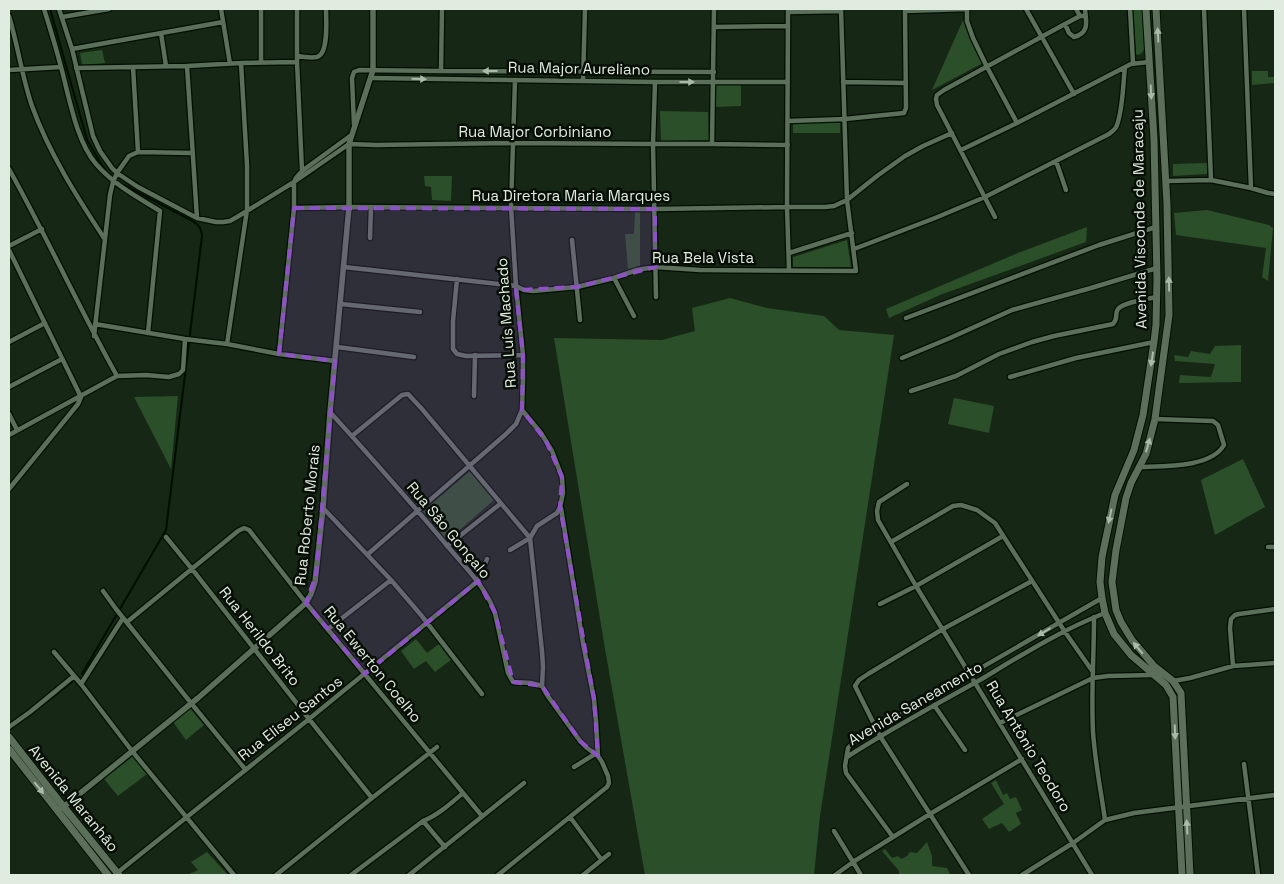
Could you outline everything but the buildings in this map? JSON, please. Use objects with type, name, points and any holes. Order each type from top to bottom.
[{"type":"main road","name":"Avenida Visconde de Maracaju","points":[[1146,9],[1154,139],[1157,268],[1154,342],[1143,415],[1136,442],[1115,494],[1100,571],[1105,613],[1114,634],[1131,655],[1166,685],[1174,700],[1182,806],[1190,875]]},
{"type":"main road","name":"Avenida Visconde de Maracaju","points":[[1156,9],[1166,181],[1169,315],[1155,419],[1140,467],[1131,483],[1126,498],[1112,582],[1116,610],[1121,622],[1132,640],[1151,662],[1173,681],[1180,691],[1182,699],[1182,875]]},
{"type":"main road","points":[[1154,139],[1159,142],[1164,140]]},
{"type":"main road","points":[[1154,159],[1160,156],[1165,160]]},
{"type":"main road","points":[[1121,478],[1125,483],[1131,483]]},
{"type":"main road","points":[[1115,494],[1126,498]]},
{"type":"main road","name":"Avenida Maranhão","points":[[9,737],[108,875]]},
{"type":"main road","name":"Avenida Maranhão","points":[[9,750],[118,874]]},
{"type":"street","points":[[44,9],[73,114],[85,146],[95,163],[113,182],[160,211],[148,333]]},
{"type":"street","points":[[59,9],[72,49],[93,136],[100,151],[117,173],[154,196],[197,218],[216,222],[230,221],[294,182],[349,144]]},
{"type":"street","points":[[62,17],[108,9]]},
{"type":"street","points":[[221,9],[230,64]]},
{"type":"street","points":[[261,9],[261,63]]},
{"type":"street","points":[[297,9],[297,62],[302,171]]},
{"type":"street","points":[[297,56],[318,57],[323,54],[326,9]]},
{"type":"street","name":"Rua Roberto Morais","points":[[61,809],[191,703],[306,603],[311,594],[315,582],[323,508],[341,304],[349,207],[349,144],[350,136],[371,78],[373,9]]},
{"type":"street","points":[[441,72],[442,9]]},
{"type":"street","points":[[582,81],[585,9]]},
{"type":"street","points":[[712,144],[714,9]]},
{"type":"street","points":[[788,121],[902,114],[906,111],[905,10],[967,9],[967,21],[972,38],[1017,123]]},
{"type":"street","points":[[1026,9],[1074,94]]},
{"type":"street","points":[[1076,9],[1083,16]]},
{"type":"street","points":[[1065,24],[1072,36],[1079,36],[1086,28],[1083,16],[1085,9]]},
{"type":"street","points":[[1130,9],[1134,63]]},
{"type":"street","points":[[1204,9],[1211,180]]},
{"type":"street","points":[[1244,9],[1251,188]]},
{"type":"street","points":[[789,270],[787,207],[788,10],[841,10],[848,200],[854,249],[985,197],[1109,134],[1117,125],[1122,100],[1125,67]]},
{"type":"street","points":[[9,16],[21,69],[42,130],[59,163],[104,239]]},
{"type":"street","points":[[995,217],[937,104],[937,95],[1065,24],[1083,16]]},
{"type":"street","points":[[72,49],[223,22]]},
{"type":"street","points":[[714,27],[788,26]]},
{"type":"street","points":[[161,33],[166,66]]},
{"type":"street","points":[[76,68],[297,62]]},
{"type":"street","points":[[961,150],[1125,67],[1134,63],[1149,62]]},
{"type":"street","points":[[227,344],[248,210],[241,63]]},
{"type":"street","points":[[134,66],[138,152]]},
{"type":"street","points":[[187,66],[197,218]]},
{"type":"street","points":[[9,70],[61,67]]},
{"type":"street","name":"Rua Major Aureliano","points":[[354,126],[352,78],[354,72],[360,70],[441,72],[714,72]]},
{"type":"street","name":"Rua Major Aureliano","points":[[371,78],[788,82]]},
{"type":"street","name":"Rua Luís Machado","points":[[515,80],[511,207],[524,380],[522,410]]},
{"type":"street","points":[[656,82],[653,144],[656,297]]},
{"type":"street","points":[[843,82],[906,82]]},
{"type":"street","points":[[848,200],[877,176],[906,156],[952,133]]},
{"type":"street","points":[[280,354],[294,208],[294,182],[302,171],[350,136]]},
{"type":"street","name":"Rua Major Corbiniano","points":[[349,144],[514,143],[788,146]]},
{"type":"street","points":[[94,336],[110,194],[117,173],[129,156],[138,152],[194,153]]},
{"type":"street","points":[[1056,161],[1066,190]]},
{"type":"street","points":[[9,169],[42,228],[94,336],[117,376]]},
{"type":"street","points":[[1166,181],[1211,180],[1275,194]]},
{"type":"street","name":"Rua Diretora Maria Marques","points":[[294,208],[511,207],[655,209],[826,207],[848,200]]},
{"type":"street","points":[[370,238],[371,207]]},
{"type":"street","points":[[906,318],[1099,245],[1156,227]]},
{"type":"street","points":[[9,246],[42,228]]},
{"type":"street","points":[[789,253],[852,234]]},
{"type":"street","points":[[572,240],[580,320]]},
{"type":"street","name":"Rua Bela Vista","points":[[344,267],[516,286],[524,290],[533,291],[577,287],[637,270],[655,267],[700,270],[856,271],[854,249]]},
{"type":"street","points":[[9,250],[81,397],[78,404],[9,489]]},
{"type":"street","points":[[902,358],[1012,310],[1157,268]]},
{"type":"street","points":[[614,278],[634,316]]},
{"type":"street","points":[[457,279],[453,320],[453,349],[457,354],[522,355]]},
{"type":"street","points":[[911,391],[951,378],[999,354],[1032,342],[1113,324],[1116,320],[1117,310],[1121,307],[1157,297]]},
{"type":"street","points":[[341,304],[420,312]]},
{"type":"street","points":[[9,334],[10,341],[45,323]]},
{"type":"street","points":[[95,324],[335,361]]},
{"type":"street","points":[[9,435],[117,376],[169,376],[179,374],[182,370],[185,339]]},
{"type":"street","points":[[1010,377],[1076,358],[1154,342]]},
{"type":"street","points":[[337,348],[414,357]]},
{"type":"street","points":[[474,396],[475,355]]},
{"type":"street","points":[[9,388],[62,359]]},
{"type":"street","points":[[352,436],[402,394],[408,394],[530,538],[542,651],[542,686],[580,741],[597,755],[602,762],[609,783],[607,787],[498,875]]},
{"type":"street","points":[[368,554],[512,429],[522,410],[541,433],[558,465],[563,486],[557,514],[537,526],[530,538],[510,550]]},
{"type":"street","name":"Rua São Gonçalo","points":[[330,412],[478,581],[495,613],[508,673],[512,682],[531,683],[542,686]]},
{"type":"street","points":[[9,414],[17,430]]},
{"type":"street","points":[[1140,467],[1190,464],[1215,454],[1223,448],[1224,443],[1218,425],[1213,421],[1155,419]]},
{"type":"street","name":"Rua Antônio Teodoro","points":[[907,484],[879,502],[878,520],[916,586],[1092,875]]},
{"type":"street","points":[[447,546],[500,504]]},
{"type":"street","points":[[891,542],[950,507],[961,505],[977,510],[995,523],[1093,675]]},
{"type":"street","points":[[560,507],[594,699],[597,755]]},
{"type":"street","points":[[323,508],[391,580],[482,694]]},
{"type":"street","name":"Rua Ewerton Coelho","points":[[192,569],[244,528],[249,530],[306,603],[482,816]]},
{"type":"street","points":[[880,604],[916,586],[1003,536]]},
{"type":"street","name":"Rua Herildo Brito","points":[[166,537],[372,798]]},
{"type":"street","points":[[1268,547],[1275,546]]},
{"type":"street","points":[[478,581],[487,560]]},
{"type":"street","points":[[81,684],[125,620],[192,569]]},
{"type":"street","points":[[328,629],[391,580]]},
{"type":"street","name":"Rua Eliseu Santos","points":[[118,874],[478,581]]},
{"type":"street","points":[[970,875],[880,736],[855,686],[865,676],[943,629],[1032,581]]},
{"type":"street","points":[[104,591],[125,620],[245,769]]},
{"type":"street","name":"Avenida Saneamento","points":[[847,757],[850,746],[876,728],[1102,598]]},
{"type":"street","points":[[1234,666],[1231,619],[1234,615],[1275,609]]},
{"type":"street","name":"Avenida Saneamento","points":[[847,757],[1023,654],[1081,622],[1105,613]]},
{"type":"street","points":[[1094,617],[1093,733],[1105,820]]},
{"type":"street","points":[[1019,647],[1023,654]]},
{"type":"street","points":[[54,652],[234,875]]},
{"type":"street","points":[[1173,681],[1234,666],[1275,663]]},
{"type":"street","points":[[1000,723],[1093,675],[1154,676]]},
{"type":"street","points":[[9,727],[74,676]]},
{"type":"street","points":[[934,705],[965,750]]},
{"type":"street","points":[[276,875],[437,748]]},
{"type":"street","points":[[574,767],[597,755]]},
{"type":"street","points":[[847,757],[844,766],[847,775],[893,838]]},
{"type":"street","points":[[835,875],[930,814],[1022,760]]},
{"type":"street","points":[[1244,764],[1258,875]]},
{"type":"street","points":[[409,875],[524,783]]},
{"type":"street","points":[[351,875],[423,821],[442,811],[463,794]]},
{"type":"street","points":[[1022,875],[1105,820],[1123,815],[1275,794]]},
{"type":"street","points":[[570,817],[601,859]]},
{"type":"street","points":[[423,821],[445,847]]},
{"type":"street","points":[[834,831],[861,875]]},
{"type":"street","points":[[583,875],[609,854]]},
{"type":"highlighted area","points":[[294,208],[655,209],[655,267],[577,287],[516,290],[523,355],[522,410],[546,441],[562,477],[560,507],[594,699],[598,756],[580,741],[542,686],[513,682],[495,613],[478,581],[365,674],[306,603],[316,575],[335,361],[279,354]]},
{"type":"green space","points":[[1133,9],[1142,9],[1144,49],[1138,55],[1136,54]]},
{"type":"green space","points":[[963,20],[983,63],[932,90]]},
{"type":"green space","points":[[102,50],[105,63],[82,65],[80,53]]},
{"type":"green space","points":[[1252,71],[1268,71],[1268,77],[1275,77],[1275,83],[1252,85]]},
{"type":"green space","points":[[741,84],[741,106],[715,107],[716,85]]},
{"type":"green space","points":[[660,111],[708,112],[709,140],[661,141]]},
{"type":"green space","points":[[793,123],[840,123],[840,133],[793,133]]},
{"type":"green space","points":[[1207,163],[1207,174],[1173,176],[1173,164]]},
{"type":"green space","points":[[424,176],[452,176],[451,201],[432,200],[431,187],[425,186]]},
{"type":"green space","points":[[1207,210],[1269,225],[1273,228],[1268,281],[1262,277],[1266,248],[1176,235],[1174,213]]},
{"type":"green space","points":[[635,211],[640,211],[640,267],[628,269],[625,234],[634,234]]},
{"type":"green space","points":[[1087,227],[1086,242],[940,295],[889,318],[886,309],[1018,253]]},
{"type":"green space","points":[[847,240],[851,267],[793,267],[793,257]]},
{"type":"green space","points":[[730,298],[767,308],[824,316],[839,330],[894,335],[820,816],[814,875],[645,875],[605,649],[554,338],[662,340],[695,331],[692,308]]},
{"type":"green space","points":[[1241,345],[1241,382],[1179,383],[1180,375],[1211,377],[1215,364],[1175,361],[1174,355],[1188,357],[1191,351],[1210,354],[1215,346]]},
{"type":"green space","points":[[178,396],[177,406],[171,469],[134,397]]},
{"type":"green space","points":[[954,398],[994,406],[989,433],[948,424]]},
{"type":"green space","points":[[1243,459],[1265,507],[1215,535],[1201,480]]},
{"type":"green space","points":[[470,471],[494,500],[447,541],[422,512]]},
{"type":"green space","points":[[416,639],[427,653],[439,644],[451,660],[435,672],[426,661],[414,669],[401,651]]},
{"type":"green space","points":[[190,708],[204,725],[186,740],[173,722]]},
{"type":"green space","points":[[133,756],[147,774],[118,796],[104,779]]},
{"type":"green space","points":[[996,780],[1003,795],[1007,793],[1010,799],[1016,797],[1022,810],[1016,813],[1021,824],[1009,832],[1002,823],[989,829],[982,819],[1004,804],[991,783]]},
{"type":"green space","points":[[927,842],[932,856],[932,866],[947,868],[949,875],[899,875],[899,871],[882,851],[885,849],[892,858],[898,856],[901,859],[910,852],[917,853]]},
{"type":"green space","points":[[207,852],[228,875],[187,875],[198,870],[191,862]]},
{"type":"waterway","points":[[50,9],[87,140],[100,162],[107,172],[120,183],[195,223],[199,227],[202,236],[166,530],[82,674]]},
{"type":"waterway","points":[[40,707],[72,682]]}]
